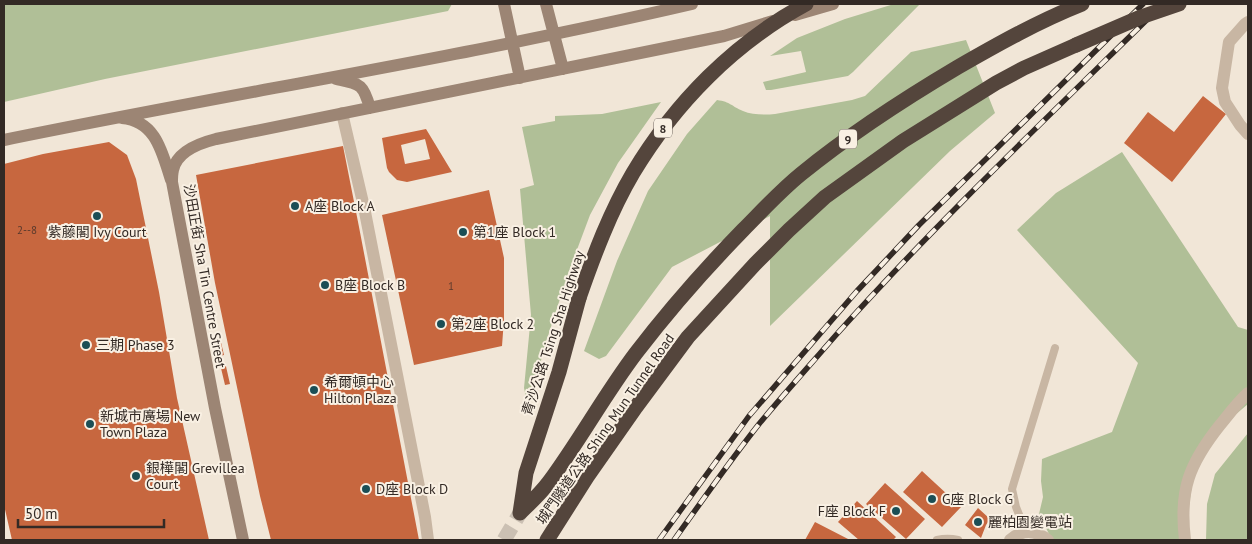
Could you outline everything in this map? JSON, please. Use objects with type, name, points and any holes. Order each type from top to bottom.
[{"type":"highway","name":"青沙公路 Tsing Sha Highway","points":[[520,513],[526,473],[559,372],[579,298],[608,224],[633,174],[658,134],[707,78],[746,43],[806,4]]},
{"type":"highway","name":"城門隧道公路 Shing Mun Tunnel Road","points":[[520,513],[548,483],[603,400],[669,312],[696,280],[774,198],[828,153],[893,108],[950,72],[1024,30],[1082,4]]},
{"type":"highway","name":"城門隧道公路 Shing Mun Tunnel Road","points":[[547,540],[592,470],[688,337],[755,264],[825,197],[903,141],[996,83],[1024,68],[1105,32],[1179,4]]},
{"type":"main road","points":[[504,4],[520,78]]},
{"type":"main road","points":[[546,4],[563,69]]},
{"type":"main road","points":[[4,140],[114,117],[331,78],[554,34],[692,4]]},
{"type":"main road","name":"沙田正街 Sha Tin Centre Street","points":[[243,540],[215,408],[172,182],[173,170],[177,161],[184,153],[204,142],[724,36],[833,4]]},
{"type":"main road","points":[[331,78],[358,84],[366,93],[370,108]]},
{"type":"main road","points":[[114,117],[130,119],[144,125],[155,136],[172,182]]},
{"type":"street","points":[[1248,22],[1229,42],[1222,88],[1225,102],[1248,134]]},
{"type":"street","points":[[342,114],[373,256],[428,540]]},
{"type":"street","points":[[1185,540],[1183,504],[1191,469],[1211,436],[1235,406],[1248,394]]},
{"type":"street","points":[[1010,540],[1026,532],[1036,533],[1048,540]]},
{"type":"lane","points":[[1026,532],[1016,507],[1012,489],[1055,348]]},
{"type":"lane","points":[[937,540],[943,538],[958,540]]},
{"type":"green space","points":[[4,4],[452,4],[448,11],[105,79],[4,102]]},
{"type":"green space","points":[[894,4],[920,4],[848,76],[766,90],[763,82],[806,72],[801,51],[770,56],[797,38],[845,19]]},
{"type":"green space","points":[[966,40],[995,113],[950,151],[770,326],[770,216],[672,267],[606,356],[599,359],[584,351],[617,261],[648,191],[687,134],[717,100],[747,112],[763,115],[852,100],[865,96],[911,52]]},
{"type":"green space","points":[[661,102],[618,163],[590,215],[569,271],[528,406],[524,388],[531,315],[520,189],[534,185],[522,127],[555,121],[555,116],[602,114]]},
{"type":"green space","points":[[1122,152],[1238,327],[1248,330],[1248,404],[1235,415],[1195,464],[1184,540],[1052,540],[1039,514],[1043,497],[1041,481],[1042,459],[1112,432],[1138,363],[1017,230],[1056,193]]},
{"type":"green space","points":[[1248,433],[1248,540],[1206,540],[1207,504],[1215,474]]},
{"type":"building","points":[[1203,96],[1226,114],[1172,182],[1124,143],[1148,112],[1174,132]]},
{"type":"building","points":[[426,129],[452,172],[407,182],[397,180],[387,168],[382,138]],"holes":[[[425,139],[430,159],[405,164],[401,145]]]},
{"type":"building","name":"三期 Phase 3","points":[[109,142],[127,155],[136,179],[159,292],[177,398],[209,540],[12,540],[4,505],[4,164],[43,154]]},
{"type":"building","name":"希爾頓中心 Hilton Plaza","points":[[343,146],[419,540],[271,540],[215,283],[196,175]]},
{"type":"building","points":[[489,190],[504,258],[502,346],[414,365],[382,215]]},
{"type":"building","points":[[219,334],[224,355],[219,356],[214,335]]},
{"type":"building","points":[[225,362],[230,384],[225,385],[220,364]]},
{"type":"building","name":"G座 Block G","points":[[922,471],[961,507],[942,527],[903,492]]},
{"type":"building","name":"F座 Block F","points":[[885,483],[925,519],[906,539],[866,504]]},
{"type":"building","points":[[857,501],[896,537],[893,540],[859,540],[838,522]]},
{"type":"building","name":"麗柏園變電站","points":[[978,508],[990,519],[981,538],[965,525]]},
{"type":"building","points":[[815,522],[850,540],[805,540]]},
{"type":"tunnel","points":[[504,540],[520,513]]},
{"type":"railway","points":[[659,540],[749,416],[857,291],[919,225],[1143,4]]},
{"type":"railway","points":[[674,540],[759,424],[875,292],[955,208],[1163,4]]},
{"type":"place","name":"A座 Block A","points":[[295,206]]},
{"type":"place","name":"紫藤閣 Ivy Court","points":[[97,216]]},
{"type":"place","name":"第1座 Block 1","points":[[463,232]]},
{"type":"place","name":"B座 Block B","points":[[325,285]]},
{"type":"place","name":"第2座 Block 2","points":[[441,324]]},
{"type":"place","name":"三期 Phase 3","points":[[86,345]]},
{"type":"place","name":"希爾頓中心 Hilton Plaza","points":[[314,390]]},
{"type":"place","name":"新城市廣場 New Town Plaza","points":[[90,424]]},
{"type":"place","name":"銀樺閣 Grevillea Court","points":[[136,476]]},
{"type":"place","name":"D座 Block D","points":[[366,489]]},
{"type":"place","name":"G座 Block G","points":[[932,499]]},
{"type":"place","name":"F座 Block F","points":[[896,511]]},
{"type":"place","name":"麗柏園變電站","points":[[978,522]]}]
